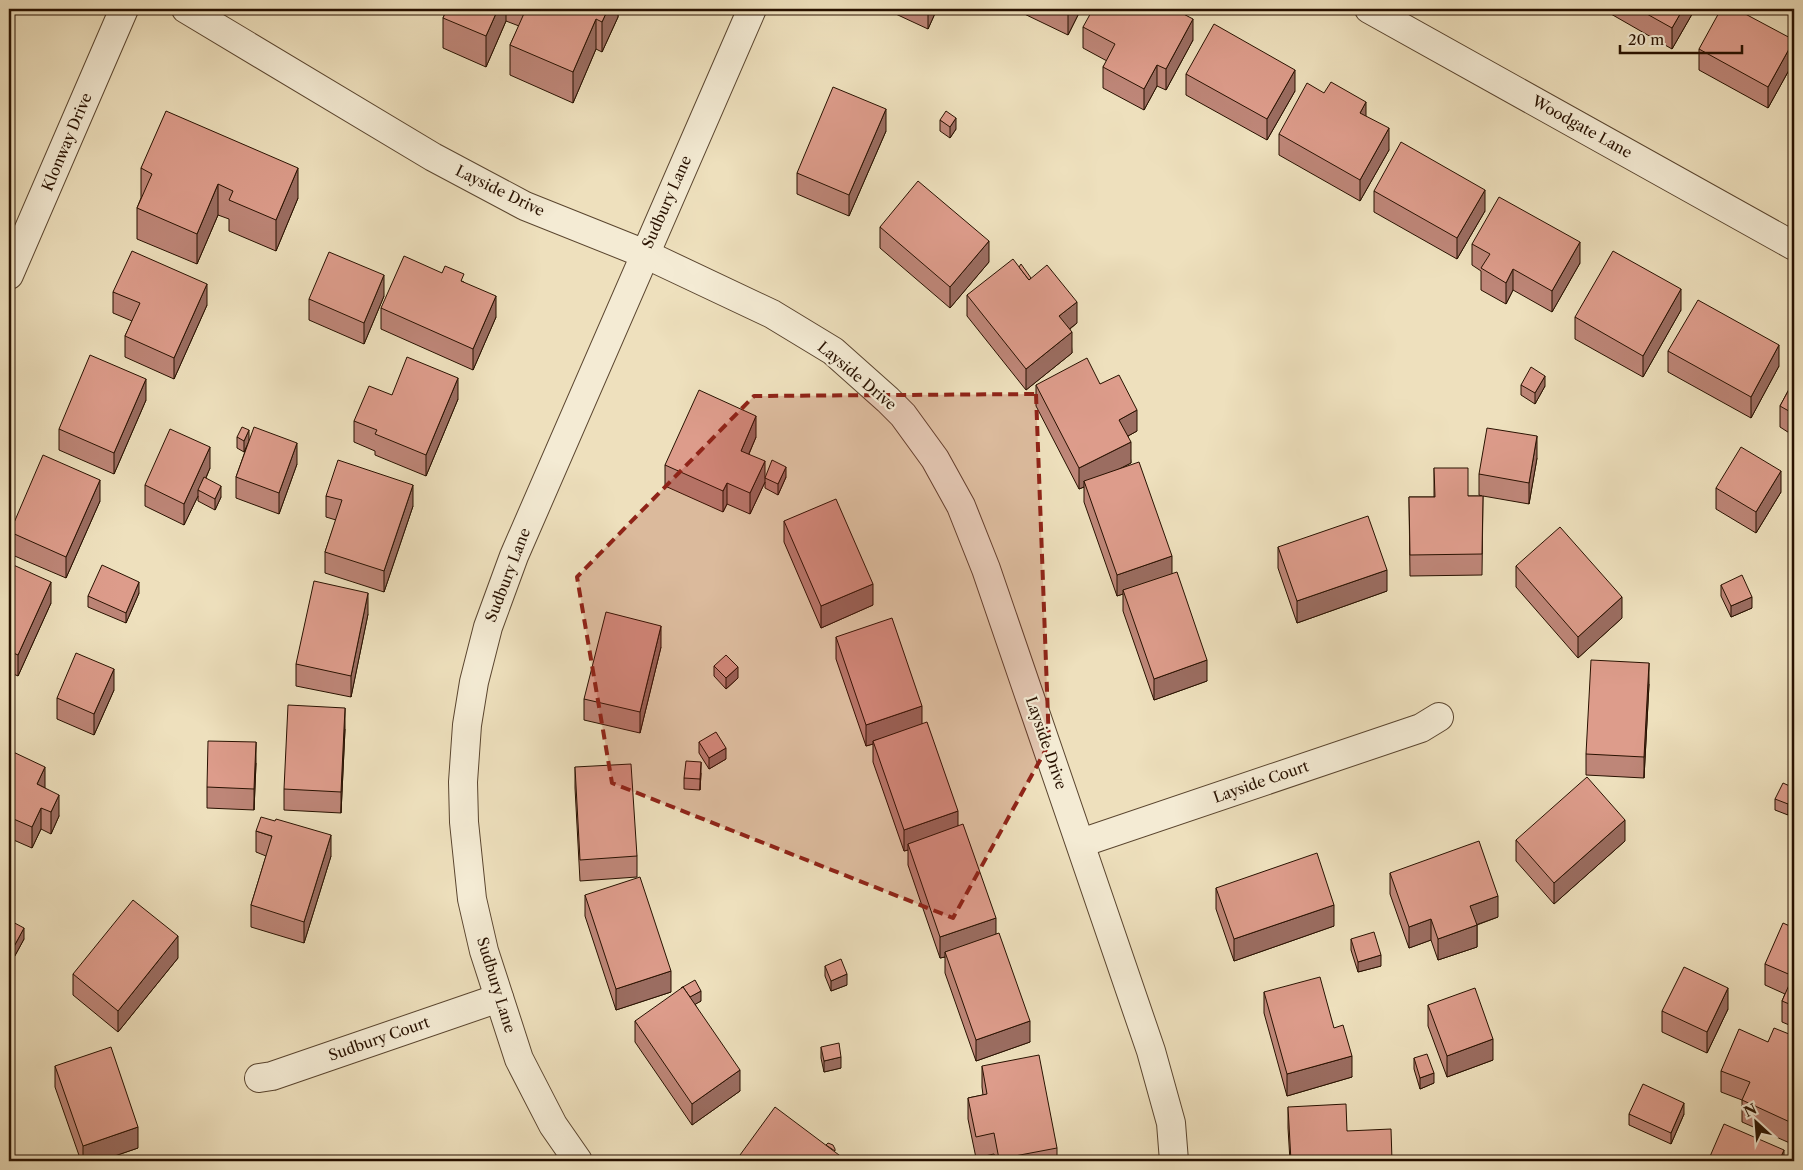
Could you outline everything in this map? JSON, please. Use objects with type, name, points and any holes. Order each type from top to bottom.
[{"type":"street","name":"Klonway Drive","points":[[9,275],[124,9]]},
{"type":"street","name":"Layside Drive","points":[[186,9],[433,157],[525,206],[645,254],[772,314],[833,352],[888,400],[902,415],[935,459],[961,506],[986,569],[1151,1051],[1170,1123],[1174,1161]]},
{"type":"street","name":"Sudbury Lane","points":[[578,1161],[553,1125],[519,1058],[484,951],[472,899],[464,822],[463,782],[467,725],[474,682],[488,628],[514,556],[752,9]]},
{"type":"street","name":"Woodgate Lane","points":[[1370,9],[1794,246]]},
{"type":"street","name":"Layside Court","points":[[1081,842],[1421,728],[1439,717]]},
{"type":"street","name":"Sudbury Court","points":[[259,1078],[281,1073],[499,998]]},
{"type":"highlighted area","points":[[1036,394],[1049,744],[953,918],[612,783],[577,577],[754,396]]},
{"type":"building","points":[[447,9],[498,9],[486,36],[443,18]]},
{"type":"building","points":[[526,9],[608,9],[602,22],[596,19],[573,72],[510,45]]},
{"type":"building","points":[[1057,9],[1070,9],[1068,14]]},
{"type":"building","points":[[1093,9],[1174,9],[1193,19],[1166,69],[1157,65],[1144,89],[1103,67],[1115,44],[1083,27]]},
{"type":"building","points":[[1638,9],[1683,9],[1672,28]]},
{"type":"building","points":[[1721,9],[1736,9],[1794,40],[1768,87],[1699,49]]},
{"type":"building","points":[[1214,24],[1295,70],[1267,119],[1186,74]]},
{"type":"building","points":[[1331,82],[1366,102],[1360,113],[1389,128],[1360,180],[1279,134],[1307,83],[1324,93]]},
{"type":"building","points":[[833,87],[886,109],[849,195],[797,173]]},
{"type":"building","points":[[166,111],[298,168],[276,220],[229,200],[233,191],[218,184],[197,234],[137,208],[152,174],[141,168]]},
{"type":"building","points":[[946,111],[956,118],[950,127],[940,120]]},
{"type":"building","points":[[1401,142],[1485,190],[1457,238],[1374,191]]},
{"type":"building","points":[[918,181],[989,241],[950,287],[880,227]]},
{"type":"building","points":[[1499,197],[1580,242],[1552,291],[1513,269],[1506,283],[1481,268],[1490,254],[1472,244]]},
{"type":"building","points":[[132,251],[207,284],[174,358],[125,336],[140,303],[113,292]]},
{"type":"building","points":[[1613,251],[1681,289],[1643,356],[1575,317]]},
{"type":"building","points":[[329,252],[384,275],[364,323],[309,299]]},
{"type":"building","points":[[404,256],[442,273],[445,266],[464,274],[461,281],[496,296],[473,349],[381,308]]},
{"type":"building","points":[[1013,259],[1029,280],[1047,265],[1077,302],[1059,316],[1072,332],[1026,369],[967,295]]},
{"type":"building","points":[[1021,264],[1031,278],[1029,280],[1019,267]]},
{"type":"building","points":[[1698,300],[1779,345],[1751,397],[1668,351]]},
{"type":"building","points":[[90,355],[146,379],[114,453],[59,429]]},
{"type":"building","points":[[407,357],[458,378],[426,455],[375,434],[377,430],[354,421],[369,386],[392,395]]},
{"type":"building","points":[[1087,358],[1100,384],[1119,375],[1137,410],[1119,420],[1131,442],[1079,468],[1036,385]]},
{"type":"building","points":[[1531,367],[1545,376],[1535,393],[1521,385]]},
{"type":"building","points":[[1794,380],[1794,414],[1780,406]]},
{"type":"building","points":[[699,390],[756,416],[741,451],[765,461],[750,493],[727,483],[723,491],[665,465]]},
{"type":"building","points":[[242,427],[249,430],[244,441],[237,437]]},
{"type":"building","points":[[254,427],[297,443],[279,493],[236,477]]},
{"type":"building","points":[[1487,428],[1537,436],[1529,483],[1479,474]]},
{"type":"building","points":[[170,429],[210,447],[184,504],[145,485]]},
{"type":"building","points":[[1741,447],[1781,471],[1756,512],[1716,488]]},
{"type":"building","points":[[43,455],[100,480],[66,557],[10,532]]},
{"type":"building","points":[[338,460],[413,485],[384,571],[325,552],[342,500],[326,496]]},
{"type":"building","points":[[772,460],[786,467],[778,484],[765,478]]},
{"type":"building","points":[[1139,462],[1172,556],[1117,575],[1084,481]]},
{"type":"building","points":[[1434,468],[1468,468],[1468,496],[1483,496],[1482,554],[1410,555],[1409,497],[1435,497]]},
{"type":"building","points":[[204,477],[221,486],[215,499],[198,490]]},
{"type":"building","points":[[836,499],[873,584],[821,606],[784,521]]},
{"type":"building","points":[[1368,516],[1387,570],[1297,601],[1278,547]]},
{"type":"building","points":[[1560,527],[1622,597],[1578,637],[1516,566]]},
{"type":"building","points":[[9,563],[51,582],[18,655],[9,651]]},
{"type":"building","points":[[102,565],[139,582],[126,613],[88,596]]},
{"type":"building","points":[[1177,572],[1207,660],[1154,679],[1123,590]]},
{"type":"building","points":[[1742,575],[1752,597],[1731,606],[1721,585]]},
{"type":"building","points":[[314,581],[368,593],[351,676],[296,664]]},
{"type":"building","points":[[606,612],[661,626],[640,712],[584,699]]},
{"type":"building","points":[[892,618],[922,706],[866,725],[836,637]]},
{"type":"building","points":[[76,653],[114,669],[94,714],[57,698]]},
{"type":"building","points":[[726,655],[738,667],[726,678],[714,666]]},
{"type":"building","points":[[1591,660],[1649,663],[1644,757],[1586,754]]},
{"type":"building","points":[[288,705],[345,708],[341,792],[284,789]]},
{"type":"building","points":[[927,722],[958,811],[904,830],[873,741]]},
{"type":"building","points":[[716,732],[726,748],[709,758],[699,742]]},
{"type":"building","points":[[208,741],[256,742],[254,789],[207,787]]},
{"type":"building","points":[[9,750],[45,767],[37,784],[59,795],[51,812],[41,808],[32,827],[9,817]]},
{"type":"building","points":[[686,761],[701,762],[700,779],[684,778]]},
{"type":"building","points":[[631,764],[637,856],[580,860],[575,767]]},
{"type":"building","points":[[1587,777],[1625,820],[1554,883],[1516,840]]},
{"type":"building","points":[[1783,783],[1794,788],[1788,804],[1775,799]]},
{"type":"building","points":[[261,817],[275,821],[276,819],[331,835],[304,922],[251,905],[272,836],[256,831]]},
{"type":"building","points":[[963,824],[996,918],[940,937],[908,844]]},
{"type":"building","points":[[1479,841],[1498,896],[1470,906],[1477,925],[1438,939],[1431,919],[1409,927],[1390,873]]},
{"type":"building","points":[[1317,853],[1334,905],[1234,939],[1216,888]]},
{"type":"building","points":[[640,877],[671,971],[616,989],[585,895]]},
{"type":"building","points":[[133,900],[178,936],[118,1011],[73,974]]},
{"type":"building","points":[[9,920],[24,928],[11,952],[9,951]]},
{"type":"building","points":[[1783,923],[1794,928],[1794,1006],[1782,1001],[1793,976],[1765,964]]},
{"type":"building","points":[[1374,932],[1381,955],[1358,962],[1351,939]]},
{"type":"building","points":[[999,933],[1030,1021],[976,1040],[945,952]]},
{"type":"building","points":[[841,959],[847,974],[831,981],[825,966]]},
{"type":"building","points":[[1684,967],[1728,988],[1707,1032],[1662,1011]]},
{"type":"building","points":[[1320,977],[1334,1028],[1343,1025],[1352,1056],[1287,1074],[1264,992]]},
{"type":"building","points":[[695,980],[701,991],[690,997],[683,987],[681,988]]},
{"type":"building","points":[[683,987],[740,1070],[692,1104],[635,1021]]},
{"type":"building","points":[[1475,988],[1493,1039],[1447,1056],[1428,1005]]},
{"type":"building","points":[[1774,1028],[1794,1036],[1794,1117],[1792,1123],[1742,1100],[1750,1082],[1721,1071],[1739,1029],[1768,1042]]},
{"type":"building","points":[[839,1043],[841,1057],[824,1061],[821,1047]]},
{"type":"building","points":[[111,1047],[138,1127],[83,1146],[55,1066]]},
{"type":"building","points":[[1427,1054],[1434,1073],[1420,1078],[1414,1058]]},
{"type":"building","points":[[1039,1055],[1057,1148],[999,1159],[994,1133],[976,1137],[968,1098],[987,1094],[982,1066]]},
{"type":"building","points":[[1643,1084],[1684,1103],[1671,1133],[1629,1114]]},
{"type":"building","points":[[1346,1104],[1347,1131],[1391,1129],[1392,1161],[1291,1161],[1288,1107]]},
{"type":"building","points":[[775,1107],[843,1158],[841,1161],[748,1161],[740,1155]]},
{"type":"building","points":[[1724,1124],[1784,1150],[1779,1161],[1708,1161]]},
{"type":"building","points":[[828,1143],[833,1145],[835,1151],[826,1145]]}]
